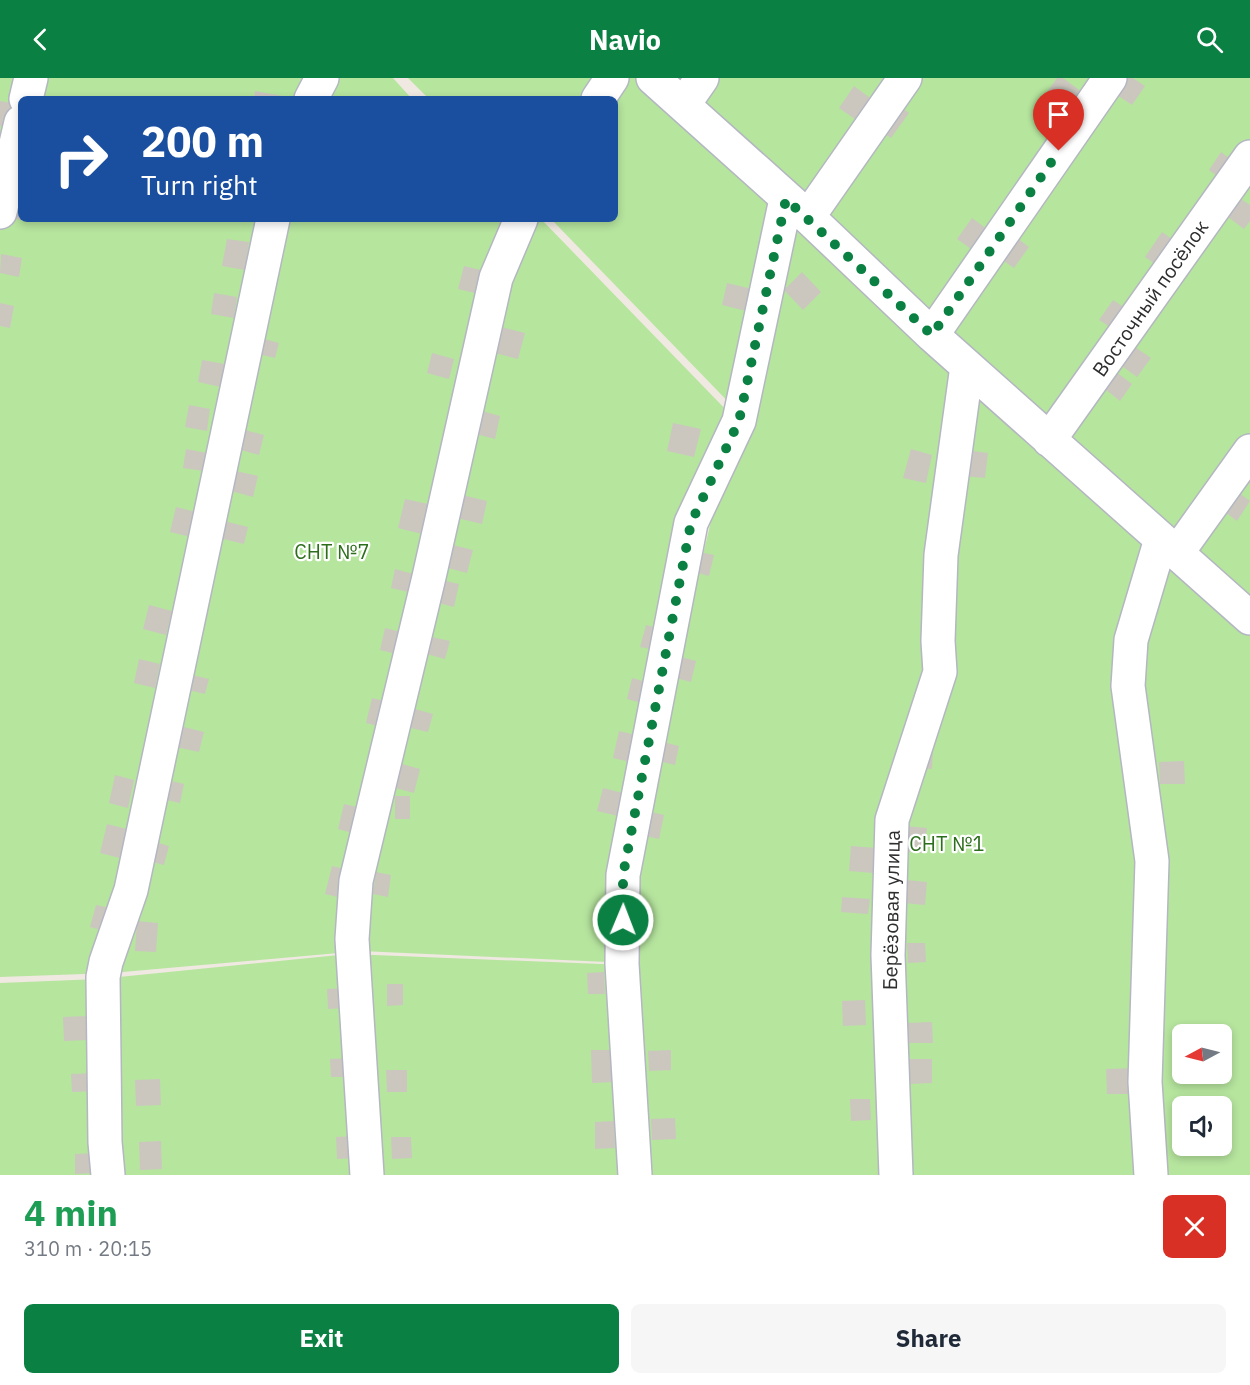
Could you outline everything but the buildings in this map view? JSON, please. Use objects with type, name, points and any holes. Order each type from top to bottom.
[{"type":"street","points":[[27,96],[31,78]]},
{"type":"street","points":[[312,96],[322,78]]},
{"type":"street","points":[[600,96],[612,78]]},
{"type":"street","points":[[653,78],[693,91],[797,208],[932,335],[1250,618]]},
{"type":"street","points":[[634,1175],[622,964],[623,875],[691,523],[739,421],[797,208],[905,78]]},
{"type":"street","points":[[932,335],[1110,78]]},
{"type":"street","points":[[0,212],[18,135]]},
{"type":"street","name":"Восточный посёлок","points":[[1049,440],[1250,157]]},
{"type":"street","points":[[108,1175],[105,1142],[103,977],[131,890],[272,222]]},
{"type":"street","points":[[366,1175],[356,972],[352,939],[356,881],[432,566],[496,278],[521,222]]},
{"type":"street","name":"Берёзовая улица","points":[[896,1175],[888,955],[892,819],[940,672],[940,555],[967,366]]},
{"type":"street","points":[[1151,1175],[1145,1082],[1152,861],[1128,686],[1131,640],[1169,546],[1250,451]]},
{"type":"green space","name":"СНТ №7","points":[[0,78],[393,78],[409,96],[18,96],[18,222],[544,222],[732,416],[677,521],[607,962],[361,951],[111,973],[0,977]]},
{"type":"green space","name":"СНТ №1","points":[[408,78],[1250,78],[1250,1175],[0,1175],[0,983],[99,979],[349,954],[626,965],[627,874],[711,521],[744,418],[554,222],[618,222],[618,96],[426,96]]},
{"type":"route","points":[[623,920],[623,875],[691,523],[739,421],[786,199],[808,217],[932,335],[1059,151]]}]
